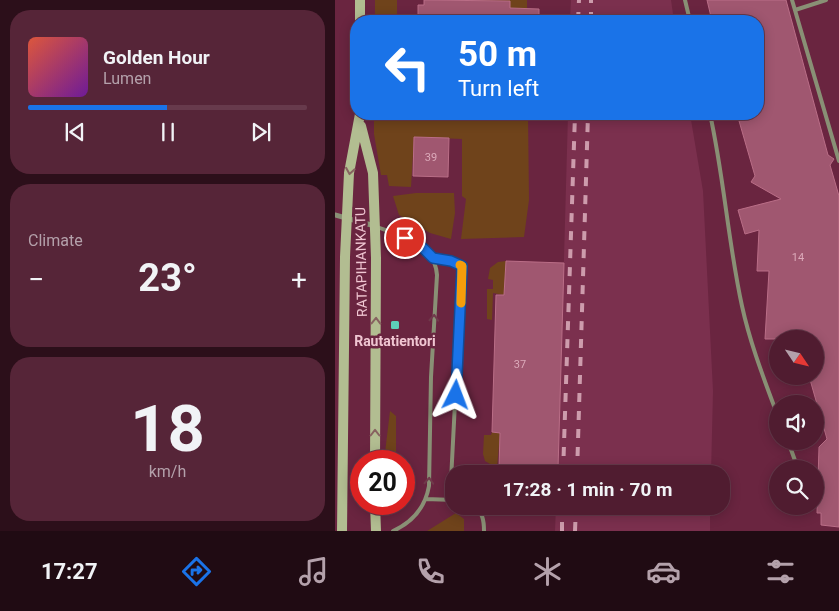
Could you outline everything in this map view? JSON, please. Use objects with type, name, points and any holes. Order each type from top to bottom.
[{"type":"main road","points":[[360,0],[360,15]]},
{"type":"main road","name":"RATAPIHANKATU","points":[[342,531],[342,394],[347,218],[349,173],[360,120]]},
{"type":"main road","name":"RATAPIHANKATU","points":[[360,120],[373,173],[375,226],[375,450]]},
{"type":"main road","points":[[375,515],[376,531]]},
{"type":"street","points":[[335,214],[375,226]]},
{"type":"lane","points":[[685,0],[689,15]]},
{"type":"lane","points":[[792,0],[839,161]]},
{"type":"lane","points":[[795,10],[826,0]]},
{"type":"lane","points":[[711,120],[719,157],[729,232],[742,306],[758,362],[770,395]]},
{"type":"lane","points":[[375,226],[413,242],[433,258],[451,261],[462,266],[453,465]]},
{"type":"lane","points":[[393,531],[414,518],[426,499],[429,486],[431,377],[437,275],[433,258]]},
{"type":"lane","points":[[426,499],[445,500]]},
{"type":"lane","points":[[481,515],[484,521],[484,531]]},
{"type":"shaded area","points":[[375,0],[397,0],[397,15],[375,15]]},
{"type":"shaded area","points":[[461,0],[527,0],[527,15],[517,15],[517,8],[510,8],[510,1]]},
{"type":"shaded area","points":[[571,0],[671,0],[673,15],[570,15]]},
{"type":"shaded area","points":[[374,120],[528,120],[529,200],[524,237],[461,239],[466,199],[462,196],[462,139],[414,137],[411,187],[389,186],[387,175],[381,175],[374,134]]},
{"type":"shaded area","points":[[568,120],[691,120],[703,191],[713,391],[711,465],[558,465]]},
{"type":"shaded area","points":[[416,193],[454,193],[455,213],[451,239],[430,233],[399,215],[393,196]]},
{"type":"shaded area","points":[[506,261],[504,295],[493,293],[492,320],[487,319],[487,289],[493,289],[493,280],[488,279],[490,268],[498,262]]},
{"type":"shaded area","points":[[390,411],[396,416],[396,450],[385,450]]},
{"type":"shaded area","points":[[492,432],[500,433],[497,465],[492,465],[485,461],[483,454],[484,435],[491,435]]},
{"type":"shaded area","points":[[453,515],[459,515],[464,519],[464,531],[427,531]]},
{"type":"shaded area","points":[[556,515],[710,515],[710,531],[555,531]]},
{"type":"building","points":[[424,0],[510,1],[510,8],[539,9],[539,15],[418,15],[418,5],[424,5]]},
{"type":"building","points":[[707,0],[786,0],[828,155],[834,159],[830,165],[839,196],[839,527],[821,525],[821,515],[824,515],[824,460],[819,460],[819,450],[824,450],[824,442],[827,439],[824,428],[824,395],[814,395],[812,385],[824,385],[824,330],[769,330],[769,339],[765,339],[769,271],[757,271],[759,230],[745,234],[738,210],[781,199],[751,182],[755,176],[739,120],[764,120],[764,15],[711,15]]},
{"type":"building","points":[[414,137],[449,138],[448,177],[413,176]]},
{"type":"building","points":[[506,261],[564,263],[558,465],[499,465],[500,433],[492,432],[496,295],[504,295]]},
{"type":"railway","points":[[578,15],[579,0]]},
{"type":"railway","points":[[591,0],[591,15]]},
{"type":"railway","points":[[563,465],[575,120]]},
{"type":"railway","points":[[577,465],[588,120]]},
{"type":"railway","points":[[562,515],[562,531]]},
{"type":"railway","points":[[575,531],[576,515]]},
{"type":"slow traffic","points":[[460,265],[462,266],[461,303]]},
{"type":"place","name":"Rautatientori","points":[[395,325]]},
{"type":"route","points":[[405,238],[423,248],[433,258],[451,261],[462,266],[456,395]]}]
